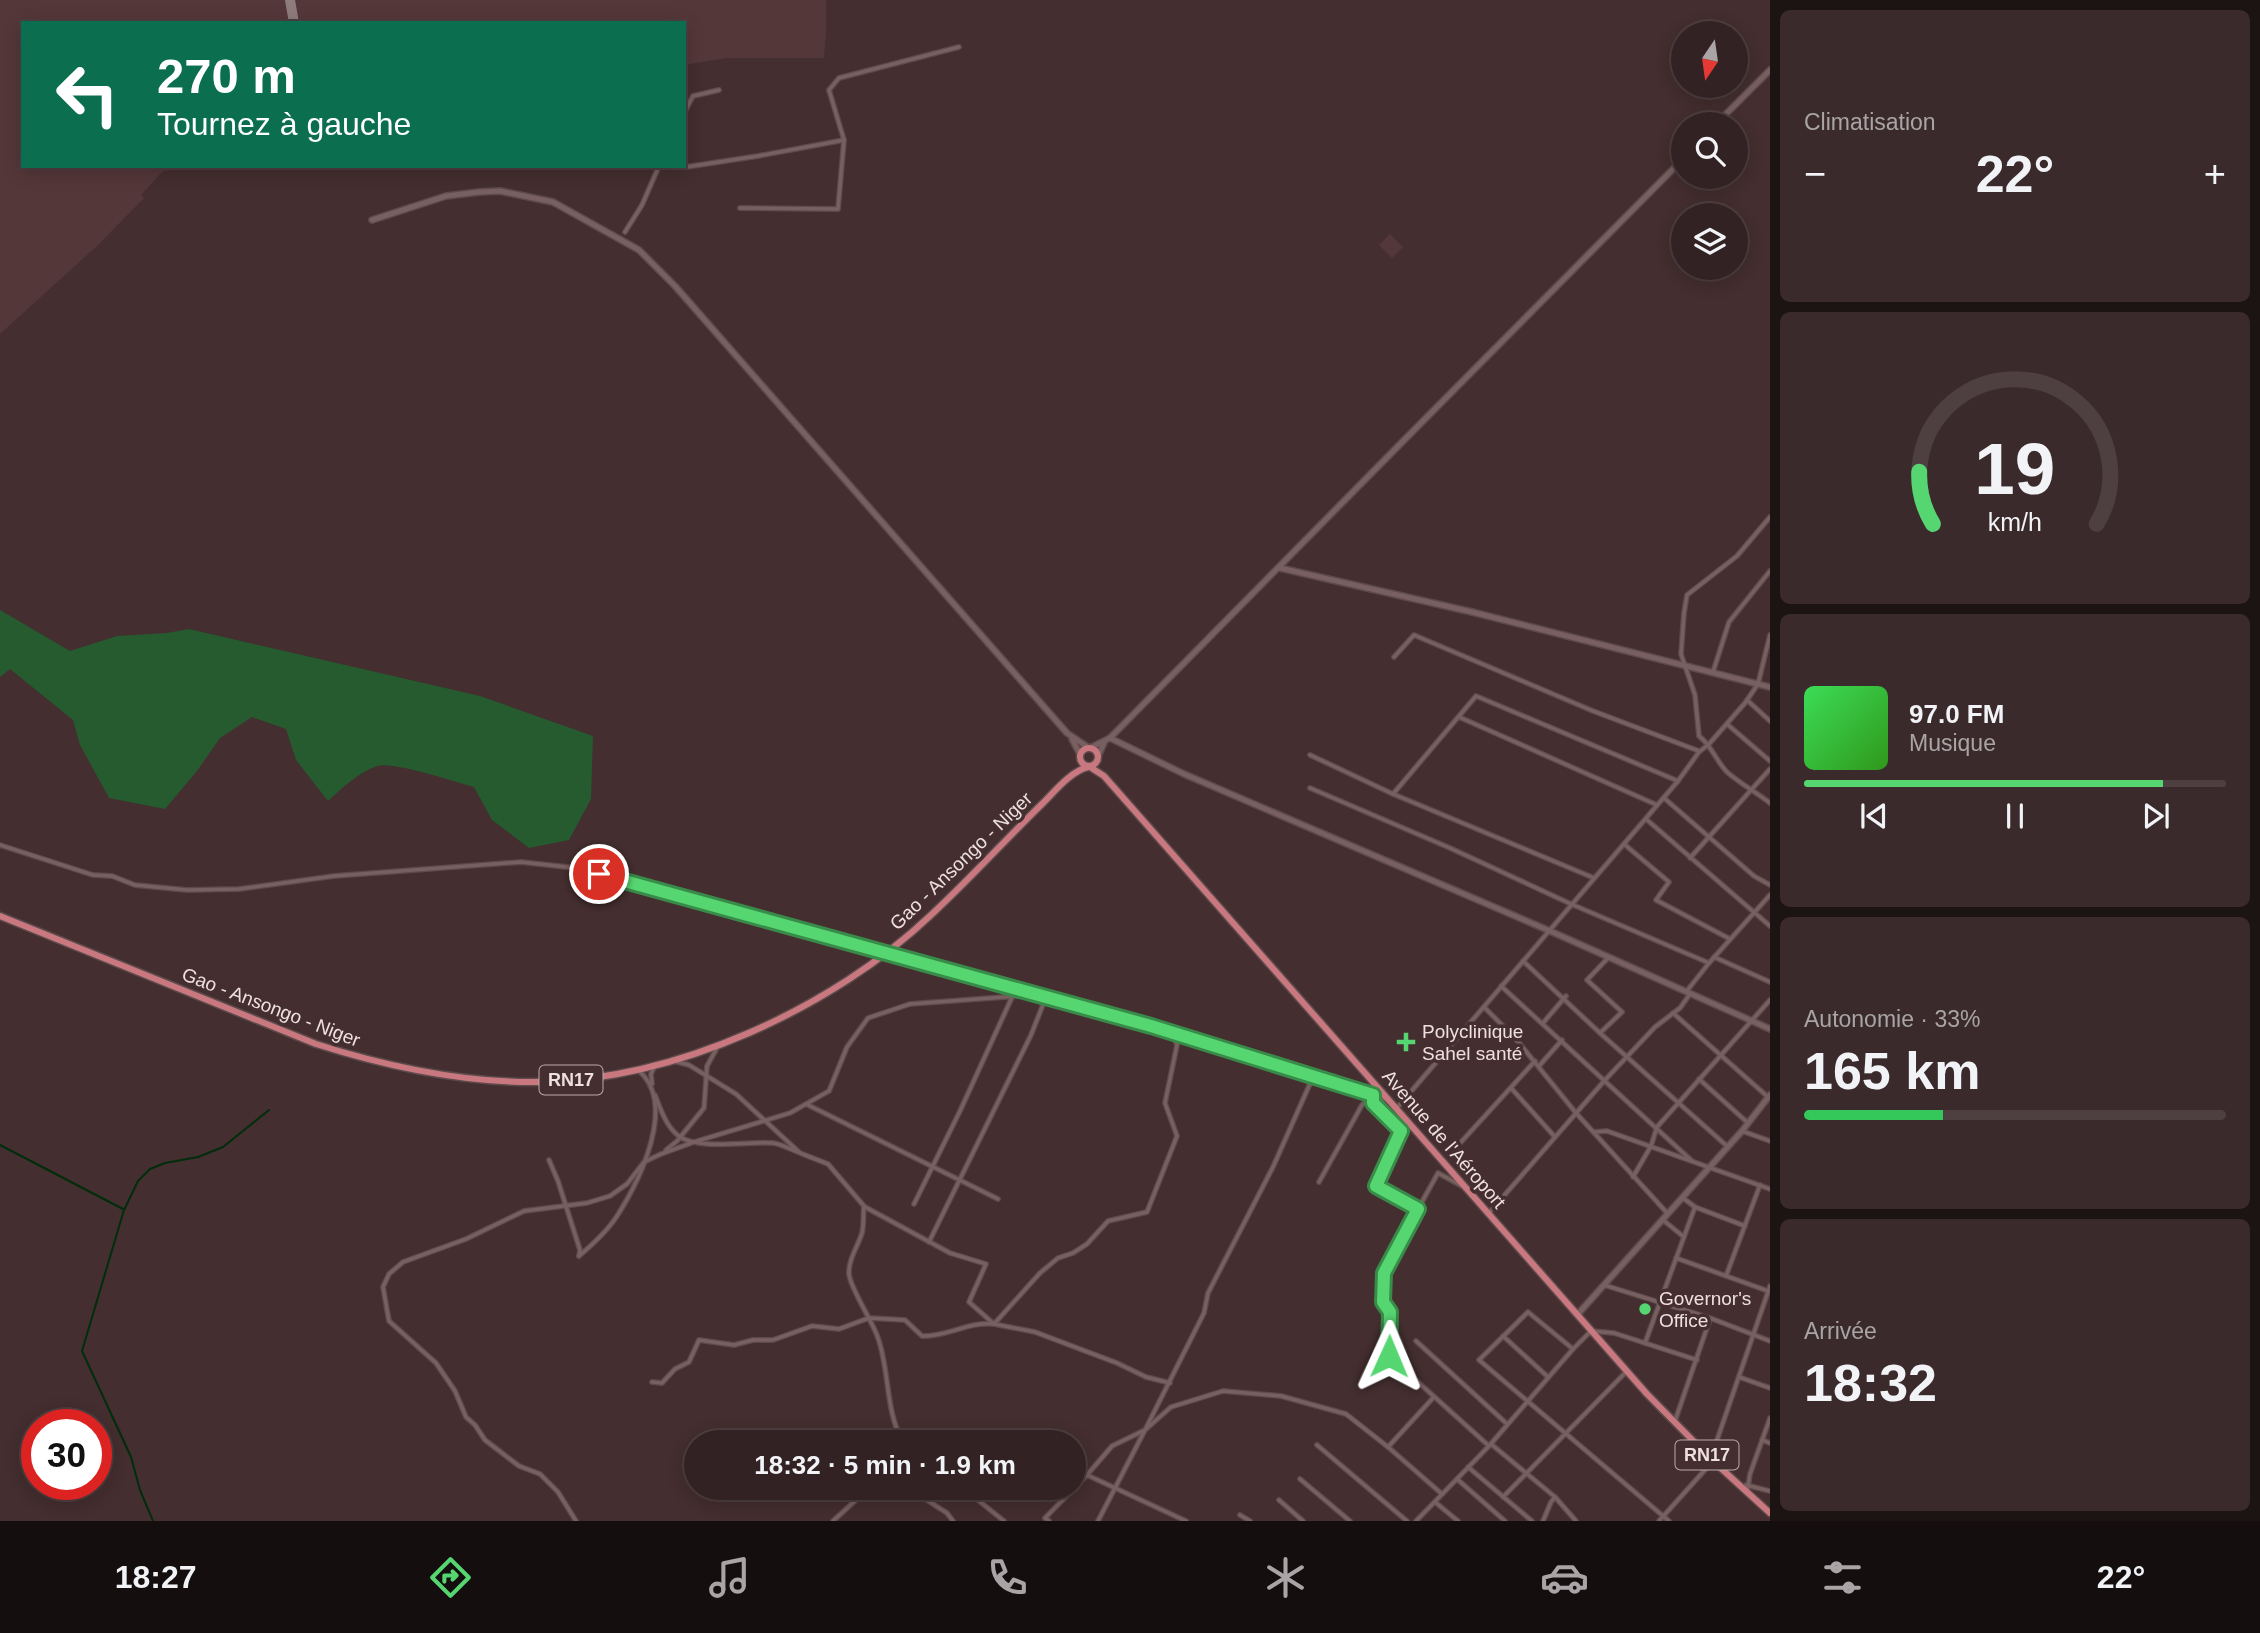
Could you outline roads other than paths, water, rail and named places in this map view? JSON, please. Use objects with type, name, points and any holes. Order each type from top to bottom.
[{"type":"main road","points":[[1090,748],[1096,750],[1098,758],[1089,767],[1083,764],[1080,757],[1083,750],[1090,748]]},
{"type":"main road","name":"RN17","points":[[1071,776],[1080,757]]},
{"type":"main road","name":"RN17","points":[[1098,758],[1104,776]]},
{"type":"main road","name":"RN17","points":[[1071,776],[1089,767],[1104,776]]},
{"type":"main road","name":"Gao - Ansongo - Niger","points":[[0,916],[316,1044],[398,1068],[442,1075],[538,1082],[593,1078],[669,1060],[749,1033],[805,1007],[850,980],[931,916],[997,847],[1071,776]]},
{"type":"main road","name":"Avenue de l'Aéroport","points":[[1104,776],[1591,1331],[1675,1423],[1770,1513]]},
{"type":"street","points":[[740,208],[838,209],[844,140],[829,90],[839,78],[959,47]]},
{"type":"street","points":[[1728,112],[1770,70]]},
{"type":"street","points":[[686,109],[693,96],[719,90]]},
{"type":"street","points":[[686,167],[844,140]]},
{"type":"street","points":[[625,232],[642,205],[658,168]]},
{"type":"street","points":[[1098,758],[1108,739],[1280,568],[1437,404],[1671,171]]},
{"type":"street","points":[[372,220],[446,196],[500,191],[553,202],[639,250],[676,286],[1070,737],[1080,757]]},
{"type":"street","points":[[1770,517],[1737,556],[1687,595],[1681,654],[1695,695],[1699,736],[1709,744],[1728,774],[1752,788],[1770,803]]},
{"type":"street","points":[[1280,568],[1472,612],[1770,687]]},
{"type":"street","points":[[1713,672],[1729,622],[1769,574]]},
{"type":"street","points":[[1394,657],[1414,635],[1593,711],[1699,752]]},
{"type":"street","points":[[1396,1109],[1678,781],[1699,752],[1747,701],[1758,684],[1770,635]]},
{"type":"street","points":[[1393,794],[1476,696],[1678,781]]},
{"type":"street","points":[[1747,701],[1770,721]]},
{"type":"street","points":[[1459,717],[1657,805]]},
{"type":"street","points":[[1727,724],[1770,761]]},
{"type":"street","points":[[1070,737],[1090,748],[1108,739]]},
{"type":"street","points":[[1108,739],[1770,1029]]},
{"type":"street","points":[[1310,755],[1393,794],[1594,878]]},
{"type":"street","points":[[1690,858],[1770,769]]},
{"type":"street","points":[[1310,788],[1709,962]]},
{"type":"street","points":[[1663,798],[1754,876],[1770,885]]},
{"type":"street","points":[[1646,818],[1770,926]]},
{"type":"street","points":[[1624,844],[1669,882],[1656,900],[1730,939]]},
{"type":"street","points":[[0,845],[93,875],[112,876],[135,885],[187,890],[239,888],[334,876],[521,862],[576,868],[1173,1033],[1389,1100]]},
{"type":"street","points":[[1488,1214],[1605,1080],[1655,1027],[1673,1013],[1709,962],[1770,895]]},
{"type":"street","points":[[1714,957],[1770,982]]},
{"type":"street","points":[[1600,1033],[1622,1012],[1587,980],[1608,958]]},
{"type":"street","points":[[1523,961],[1566,997],[1600,1033],[1728,1147]]},
{"type":"street","points":[[1501,986],[1692,1161]]},
{"type":"street","points":[[914,1204],[1013,995]]},
{"type":"street","points":[[576,1521],[558,1492],[540,1474],[519,1466],[480,1434],[466,1417],[455,1391],[436,1363],[389,1321],[383,1287],[389,1274],[403,1262],[466,1239],[524,1211],[565,1206],[610,1196],[627,1184],[645,1162],[661,1154],[790,1113],[830,1091],[847,1046],[868,1018],[911,1004],[1037,995]]},
{"type":"street","points":[[929,1242],[1031,1035],[1046,997]]},
{"type":"street","points":[[1543,1023],[1566,997]]},
{"type":"street","points":[[1633,1177],[1651,1146],[1657,1128],[1770,1000]]},
{"type":"street","points":[[1484,1007],[1535,1061],[1576,1113],[1668,1214]]},
{"type":"street","points":[[1577,1315],[1728,1147],[1769,1096],[1673,1013]]},
{"type":"street","points":[[994,1324],[1040,1273],[1058,1258],[1087,1244],[1108,1221],[1147,1212],[1177,1136],[1164,1103],[1177,1045],[1173,1033]]},
{"type":"street","points":[[1539,1066],[1562,1040]]},
{"type":"street","points":[[661,1154],[680,1137],[704,1108],[707,1066],[719,1044]]},
{"type":"street","points":[[669,1060],[689,1065],[736,1094],[800,1153]]},
{"type":"street","points":[[1452,1152],[1535,1061]]},
{"type":"street","points":[[549,1160],[580,1250],[579,1256],[616,1218],[645,1162],[656,1116],[651,1074],[656,1063]]},
{"type":"street","points":[[636,1068],[645,1075],[664,1119],[680,1137],[694,1142],[744,1145],[774,1143],[828,1164],[864,1206],[950,1253],[986,1264],[969,1302],[994,1324]]},
{"type":"street","points":[[1098,1521],[1204,1313],[1208,1293],[1273,1167],[1314,1077]]},
{"type":"street","points":[[1699,1079],[1748,1123]]},
{"type":"street","points":[[1511,1088],[1555,1137]]},
{"type":"street","points":[[1319,1182],[1362,1105],[1373,1095]]},
{"type":"street","points":[[1373,1095],[1373,1103],[1401,1131],[1376,1186],[1418,1209]]},
{"type":"street","points":[[808,1105],[998,1199]]},
{"type":"street","points":[[1594,1132],[1607,1131],[1770,1189]]},
{"type":"street","points":[[1742,1131],[1770,1141]]},
{"type":"street","points":[[1467,1189],[1438,1173],[1384,1273],[1383,1302],[1390,1312],[1389,1356],[1433,1398],[1555,1497],[1576,1521]]},
{"type":"street","points":[[1726,1276],[1760,1185]]},
{"type":"street","points":[[1682,1197],[1695,1207],[1745,1226]]},
{"type":"street","points":[[864,1206],[862,1232],[849,1275],[878,1337],[888,1377],[888,1395],[898,1430]]},
{"type":"street","points":[[1645,1343],[1695,1207]]},
{"type":"street","points":[[1662,1220],[1684,1237]]},
{"type":"street","points":[[1676,1258],[1768,1292]]},
{"type":"street","points":[[1605,1285],[1660,1301],[1770,1341]]},
{"type":"street","points":[[1659,1521],[1713,1461],[1713,1452],[1770,1286]]},
{"type":"street","points":[[1573,1349],[1528,1312],[1479,1360],[1669,1521]]},
{"type":"street","points":[[652,1382],[662,1383],[675,1370],[689,1362],[699,1340],[734,1345],[753,1340],[773,1340],[812,1326],[839,1329],[869,1318],[905,1320],[922,1336],[937,1336],[981,1322],[1035,1332],[1146,1377],[1170,1382]]},
{"type":"street","points":[[1675,1423],[1710,1318]]},
{"type":"street","points":[[1416,1521],[1490,1445],[1506,1423],[1591,1331],[1614,1333],[1697,1360]]},
{"type":"street","points":[[1503,1336],[1548,1377]]},
{"type":"street","points":[[1416,1341],[1506,1423]]},
{"type":"street","points":[[1503,1497],[1628,1370]]},
{"type":"street","points":[[1738,1377],[1770,1388]]},
{"type":"street","points":[[1049,1521],[1045,1518],[1112,1446],[1145,1430],[1171,1407],[1223,1391],[1281,1396],[1346,1414],[1442,1494]]},
{"type":"street","points":[[1388,1447],[1433,1398]]},
{"type":"street","points":[[1770,1418],[1745,1488],[1770,1491]]},
{"type":"street","points":[[1762,1440],[1770,1443]]},
{"type":"street","points":[[1317,1445],[1407,1521]]},
{"type":"street","points":[[1468,1467],[1532,1521]]},
{"type":"street","points":[[1087,1475],[1186,1521]]},
{"type":"street","points":[[1300,1479],[1350,1521]]},
{"type":"street","points":[[1457,1479],[1505,1521]]},
{"type":"street","points":[[1543,1521],[1555,1497]]},
{"type":"street","points":[[833,1521],[856,1500]]},
{"type":"street","points":[[927,1500],[947,1513],[953,1521]]},
{"type":"street","points":[[979,1500],[1004,1521]]},
{"type":"street","points":[[1279,1500],[1303,1521]]},
{"type":"street","points":[[1435,1502],[1458,1521]]},
{"type":"street","points":[[1240,1515],[1250,1521]]},
{"type":"waterway","points":[[153,1521],[140,1490],[131,1457],[82,1351],[124,1210],[138,1181],[150,1169],[165,1163],[198,1157],[223,1147],[269,1110]]},
{"type":"waterway","points":[[0,1145],[123,1209]]},
{"type":"place","name":"Polyclinique Sahel santé","points":[[1406,1042]]},
{"type":"place","name":"Governor's Office","points":[[1645,1309]]}]
